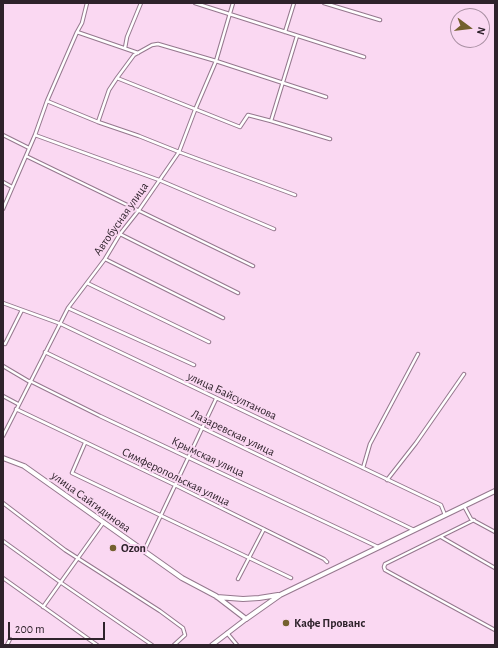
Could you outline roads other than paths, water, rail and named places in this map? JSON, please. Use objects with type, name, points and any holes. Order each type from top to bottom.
[{"type":"main road","name":"улица Сайгидинова","points":[[3,458],[24,466],[143,552],[182,578],[216,596],[246,620]]},
{"type":"main road","points":[[212,645],[280,595],[495,491]]},
{"type":"main road","points":[[216,596],[243,599],[280,595]]},
{"type":"street","points":[[3,209],[35,135],[47,101],[82,23],[87,3]]},
{"type":"street","points":[[125,48],[127,37],[141,3]]},
{"type":"street","points":[[196,3],[364,58]]},
{"type":"street","name":"Автобусная улица","points":[[3,436],[68,308],[105,259],[120,234],[139,210],[179,152],[216,61],[233,3]]},
{"type":"street","points":[[285,32],[294,3]]},
{"type":"street","points":[[324,3],[380,20]]},
{"type":"street","points":[[77,32],[138,53]]},
{"type":"street","points":[[271,121],[297,36]]},
{"type":"street","points":[[98,122],[109,90],[116,78],[134,55],[152,45],[158,44],[216,61],[326,97]]},
{"type":"street","points":[[116,78],[240,127],[248,115],[330,140]]},
{"type":"street","points":[[47,101],[98,122],[295,195]]},
{"type":"street","points":[[3,135],[29,148]]},
{"type":"street","points":[[35,135],[159,180],[274,229]]},
{"type":"street","points":[[26,156],[253,266]]},
{"type":"street","points":[[3,182],[12,187]]},
{"type":"street","points":[[120,234],[238,293]]},
{"type":"street","points":[[105,259],[223,318]]},
{"type":"street","points":[[87,283],[209,342]]},
{"type":"street","name":"улица Байсултанова","points":[[3,302],[61,324],[441,505],[445,515]]},
{"type":"street","points":[[68,308],[194,365]]},
{"type":"street","points":[[3,343],[5,344],[22,310]]},
{"type":"street","name":"Лазаревская улица","points":[[45,352],[414,530]]},
{"type":"street","points":[[363,468],[370,444],[418,354]]},
{"type":"street","name":"Крымская улица","points":[[3,366],[30,382],[100,416],[379,548]]},
{"type":"street","points":[[387,480],[416,443],[464,374]]},
{"type":"street","points":[[3,396],[18,404]]},
{"type":"street","points":[[143,552],[216,399]]},
{"type":"street","name":"Симферопольская улица","points":[[16,409],[264,529],[328,562]]},
{"type":"street","points":[[85,443],[72,473],[291,578]]},
{"type":"street","points":[[3,503],[78,558],[160,611],[183,628],[186,635],[174,645]]},
{"type":"street","points":[[464,506],[470,517],[495,532]]},
{"type":"street","points":[[474,520],[385,564],[385,570],[495,630]]},
{"type":"street","points":[[43,607],[102,523]]},
{"type":"street","points":[[238,579],[264,529]]},
{"type":"street","points":[[440,537],[495,568]]},
{"type":"street","points":[[3,541],[152,645]]},
{"type":"street","points":[[3,578],[97,645]]},
{"type":"street","points":[[227,633],[237,645]]},
{"type":"street","points":[[7,645],[10,639]]},
{"type":"place","name":"Ozon","points":[[113,548]]},
{"type":"place","name":"Кафе Прованс","points":[[286,623]]}]
